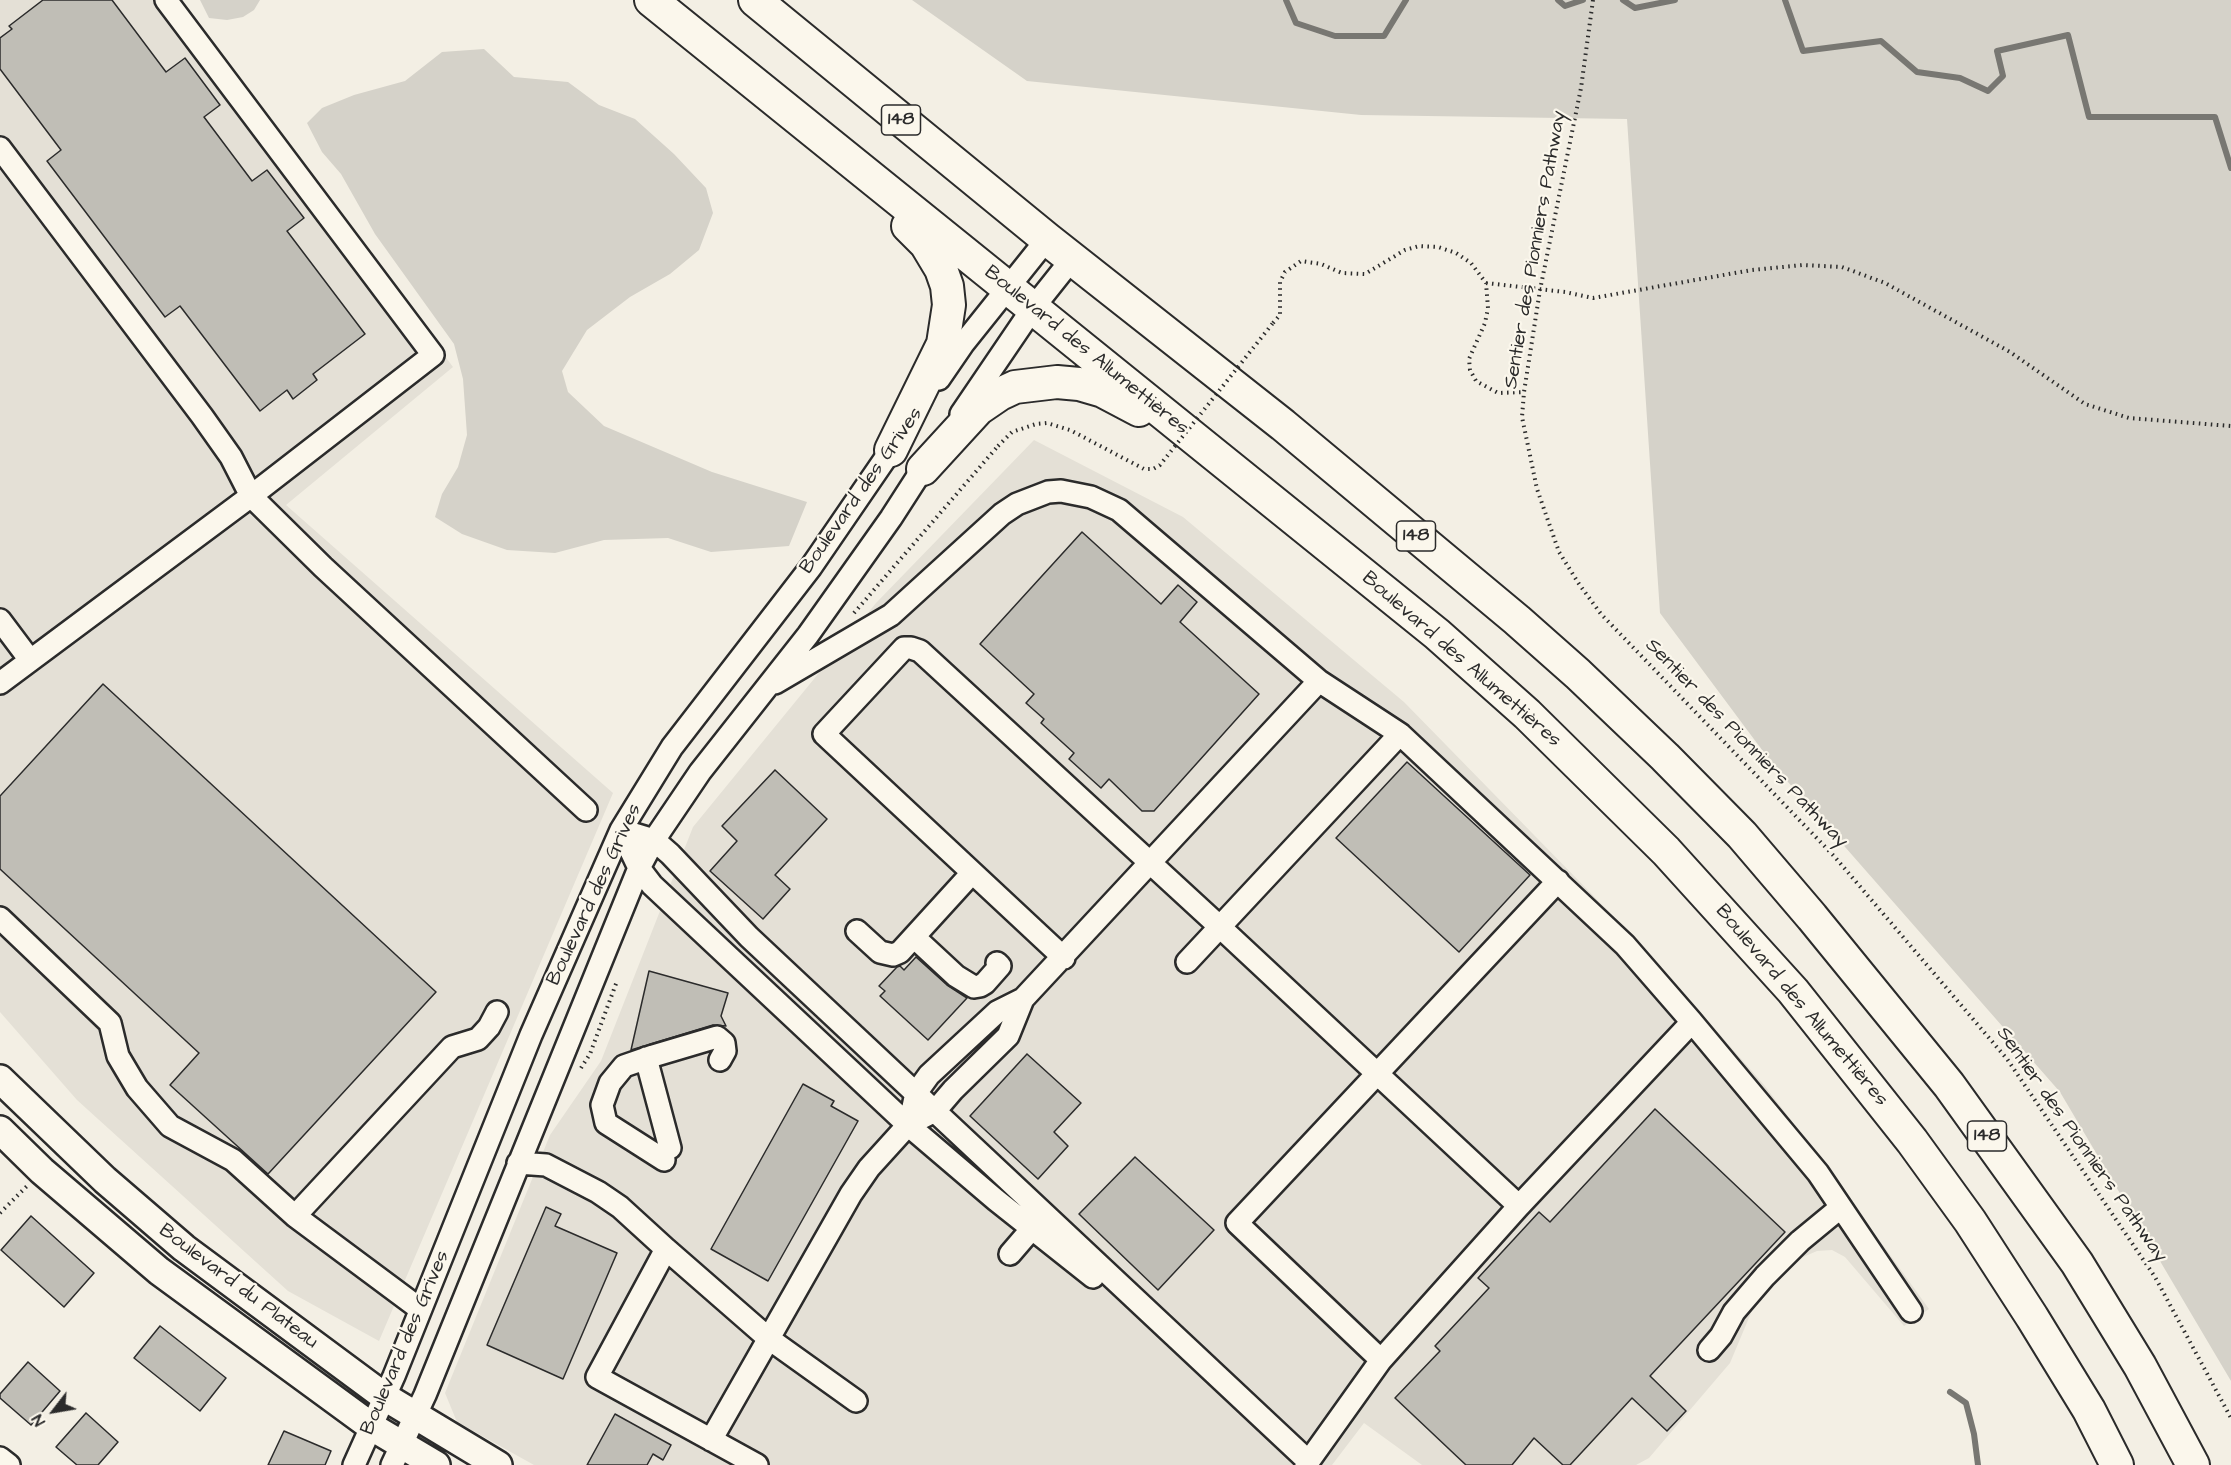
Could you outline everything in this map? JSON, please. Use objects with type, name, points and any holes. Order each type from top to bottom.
[{"type":"highway","name":"Boulevard des Allumettières","points":[[651,0],[1429,627],[1527,714],[1666,851],[1793,991],[1912,1141],[1970,1221],[2089,1410],[2117,1465]]},
{"type":"highway","name":"148","points":[[755,0],[1047,240],[1282,425],[1517,620],[1632,724],[1742,836],[1882,1000],[2001,1156],[2077,1263],[2140,1366],[2193,1465]]},
{"type":"highway","points":[[809,129],[926,244],[941,269],[947,286],[949,305],[943,344],[891,450]]},
{"type":"highway","points":[[923,469],[978,409],[1000,394],[1015,387],[1057,382],[1079,384],[1103,391],[1209,450]]},
{"type":"main road","name":"Boulevard du Plateau","points":[[0,1079],[60,1139],[169,1236],[385,1397],[498,1465]]},
{"type":"main road","name":"Boulevard du Plateau","points":[[0,1130],[42,1171],[159,1271],[372,1426],[397,1456],[436,1465]]},
{"type":"street","points":[[0,683],[251,496],[433,355],[166,0]]},
{"type":"street","points":[[0,148],[202,416],[231,457],[251,496],[323,567],[586,810]]},
{"type":"street","name":"Boulevard des Grives","points":[[354,1465],[385,1397],[531,1035],[621,830],[672,747],[811,567],[963,345],[1047,240]]},
{"type":"street","name":"Boulevard des Grives","points":[[397,1456],[415,1417],[639,868],[654,840],[700,772],[769,686],[850,578],[1033,308],[1072,259]]},
{"type":"street","points":[[769,686],[830,653],[891,615],[1002,514],[1017,504],[1048,492],[1076,493],[1119,510],[1319,681],[1400,734],[1625,945],[1818,1173],[1911,1311]]},
{"type":"street","points":[[0,620],[30,660]]},
{"type":"street","points":[[1064,958],[824,734],[903,648],[920,651],[1519,1206]]},
{"type":"street","points":[[908,1125],[916,1093],[929,1075],[998,1012],[1023,999],[1064,958],[1149,862],[1319,681]]},
{"type":"street","points":[[1187,962],[1400,734]]},
{"type":"street","points":[[621,830],[654,840],[693,876],[749,937],[935,1111],[1038,1221],[1100,1282],[1152,1315],[1307,1463],[1381,1360],[1519,1206],[1692,1022]]},
{"type":"street","points":[[621,830],[639,868],[652,885],[908,1125],[996,1200],[1038,1221]]},
{"type":"street","points":[[857,932],[886,955],[900,952],[972,873]]},
{"type":"street","points":[[1381,1360],[1237,1223],[1558,881]]},
{"type":"street","points":[[0,918],[110,1023],[118,1056],[137,1088],[171,1126],[233,1160],[295,1216],[420,1309]]},
{"type":"street","points":[[914,937],[956,976],[974,987],[986,982],[1000,966],[997,963]]},
{"type":"street","points":[[711,1440],[851,1194],[869,1168],[908,1125],[935,1111],[1008,1036],[1023,999]]},
{"type":"street","points":[[295,1216],[452,1047],[478,1039],[489,1028],[497,1012]]},
{"type":"street","points":[[646,1058],[667,1154],[626,1137],[606,1123],[602,1105],[610,1083],[624,1066],[646,1058],[717,1038],[724,1043],[725,1051],[720,1060]]},
{"type":"street","points":[[518,1163],[546,1166],[598,1192],[620,1207],[768,1338],[856,1401]]},
{"type":"street","points":[[1709,1350],[1721,1336],[1734,1312],[1765,1276],[1800,1240],[1840,1208]]},
{"type":"street","points":[[1010,1254],[1038,1221]]},
{"type":"street","points":[[666,1249],[597,1377],[757,1465]]},
{"type":"street","points":[[0,1458],[9,1465]]},
{"type":"path","name":"Sentier des Pionniers Pathway","points":[[1593,0],[1581,88],[1540,290],[1522,417],[1537,489],[1560,552],[1579,584],[1601,614],[1834,856],[2007,1059],[2155,1277],[2231,1418]]},
{"type":"path","points":[[998,447],[1012,432],[1036,423],[1047,423],[1070,430],[1144,469],[1153,469],[1160,465],[1280,315],[1280,282],[1286,272],[1301,261],[1308,260],[1342,273],[1365,274],[1405,250],[1419,246],[1438,247],[1456,253],[1471,263],[1486,283],[1488,308],[1485,323],[1469,359],[1470,370],[1476,381],[1498,393],[1524,392]]},
{"type":"path","points":[[1486,283],[1593,298],[1752,270],[1803,265],[1842,267],[1885,283],[2010,352],[2085,404],[2129,418],[2231,426]]},
{"type":"path","points":[[0,1213],[42,1171]]},
{"type":"shaded area","points":[[0,0],[178,0],[453,367],[286,505],[613,793],[379,1341],[288,1291],[77,1100],[0,1012]]},
{"type":"shaded area","points":[[200,0],[260,0],[254,10],[243,17],[227,20],[209,18]]},
{"type":"shaded area","points":[[912,0],[2231,0],[2231,1381],[2060,1092],[1774,766],[1660,613],[1627,119],[1361,115],[1027,81]]},
{"type":"shaded area","points":[[484,49],[514,77],[568,82],[599,105],[635,119],[674,154],[706,188],[713,213],[699,250],[670,274],[630,297],[587,330],[562,371],[568,392],[604,426],[712,472],[807,502],[789,546],[711,552],[668,538],[604,540],[555,553],[507,550],[462,534],[435,517],[442,494],[458,467],[467,435],[463,379],[454,344],[375,234],[341,174],[322,152],[307,123],[322,108],[354,95],[405,81],[442,52]]},
{"type":"shaded area","points":[[1034,440],[1183,517],[1404,702],[1620,923],[1764,1085],[1818,1155],[1929,1309],[1904,1326],[1845,1257],[1832,1250],[1817,1251],[1803,1257],[1756,1301],[1730,1363],[1649,1458],[1636,1465],[1422,1465],[1364,1423],[1332,1465],[534,1465],[457,1422],[445,1393],[550,1135],[601,1061],[693,827],[876,603]]},
{"type":"building","points":[[43,0],[112,0],[166,72],[185,58],[220,105],[204,117],[252,181],[267,170],[304,218],[287,231],[365,334],[313,374],[317,380],[293,399],[287,390],[260,411],[180,306],[165,317],[47,161],[61,150],[0,69],[0,38],[12,29],[9,26]]},
{"type":"building","points":[[1082,532],[1161,604],[1178,585],[1197,602],[1180,622],[1259,694],[1154,811],[1142,811],[1109,779],[1101,788],[1069,759],[1074,753],[1041,723],[1044,719],[1026,703],[1034,694],[980,644]]},
{"type":"building","points":[[103,684],[436,992],[268,1174],[170,1085],[199,1053],[0,869],[0,796]]},
{"type":"building","points":[[1407,762],[1530,875],[1459,952],[1336,838]]},
{"type":"building","points":[[775,770],[827,819],[775,875],[790,889],[763,919],[710,871],[737,841],[722,826]]},
{"type":"building","points":[[916,957],[947,985],[967,998],[928,1040],[880,996],[885,991],[879,986],[897,967],[900,966],[904,970]]},
{"type":"building","points":[[649,971],[728,993],[721,1016],[726,1026],[713,1025],[631,1050]]},
{"type":"building","points":[[1027,1054],[1081,1103],[1054,1132],[1068,1146],[1038,1179],[970,1116]]},
{"type":"building","points":[[803,1084],[834,1101],[831,1106],[858,1121],[768,1281],[711,1249]]},
{"type":"building","points":[[1655,1109],[1785,1232],[1650,1376],[1686,1411],[1667,1431],[1632,1398],[1570,1465],[1563,1465],[1534,1438],[1512,1465],[1466,1465],[1395,1398],[1440,1351],[1435,1346],[1489,1288],[1478,1278],[1539,1212],[1550,1222]]},
{"type":"building","points":[[1135,1157],[1214,1230],[1158,1290],[1079,1214]]},
{"type":"building","points":[[546,1207],[561,1214],[555,1226],[617,1253],[563,1379],[487,1345]]},
{"type":"building","points":[[31,1216],[94,1273],[64,1307],[1,1250]]},
{"type":"building","points":[[160,1326],[226,1378],[200,1411],[134,1358]]},
{"type":"building","points":[[28,1362],[60,1391],[31,1425],[0,1398],[0,1394]]},
{"type":"building","points":[[86,1413],[118,1442],[98,1465],[77,1465],[56,1447]]},
{"type":"building","points":[[615,1414],[671,1445],[663,1460],[653,1454],[647,1465],[587,1465]]},
{"type":"building","points":[[284,1431],[331,1451],[325,1465],[268,1465]]},
{"type":"waterway","points":[[1286,0],[1296,23],[1335,36],[1384,36],[1406,0]]},
{"type":"waterway","points":[[1558,0],[1565,6],[1583,0]]},
{"type":"waterway","points":[[1623,0],[1635,8],[1675,0]]},
{"type":"waterway","points":[[1785,0],[1803,51],[1881,41],[1917,72],[1960,78],[1988,91],[2003,76],[1997,51],[2068,35],[2089,117],[2215,117],[2231,168]]},
{"type":"waterway","points":[[1950,1392],[1966,1403],[1974,1434],[1978,1465]]}]
